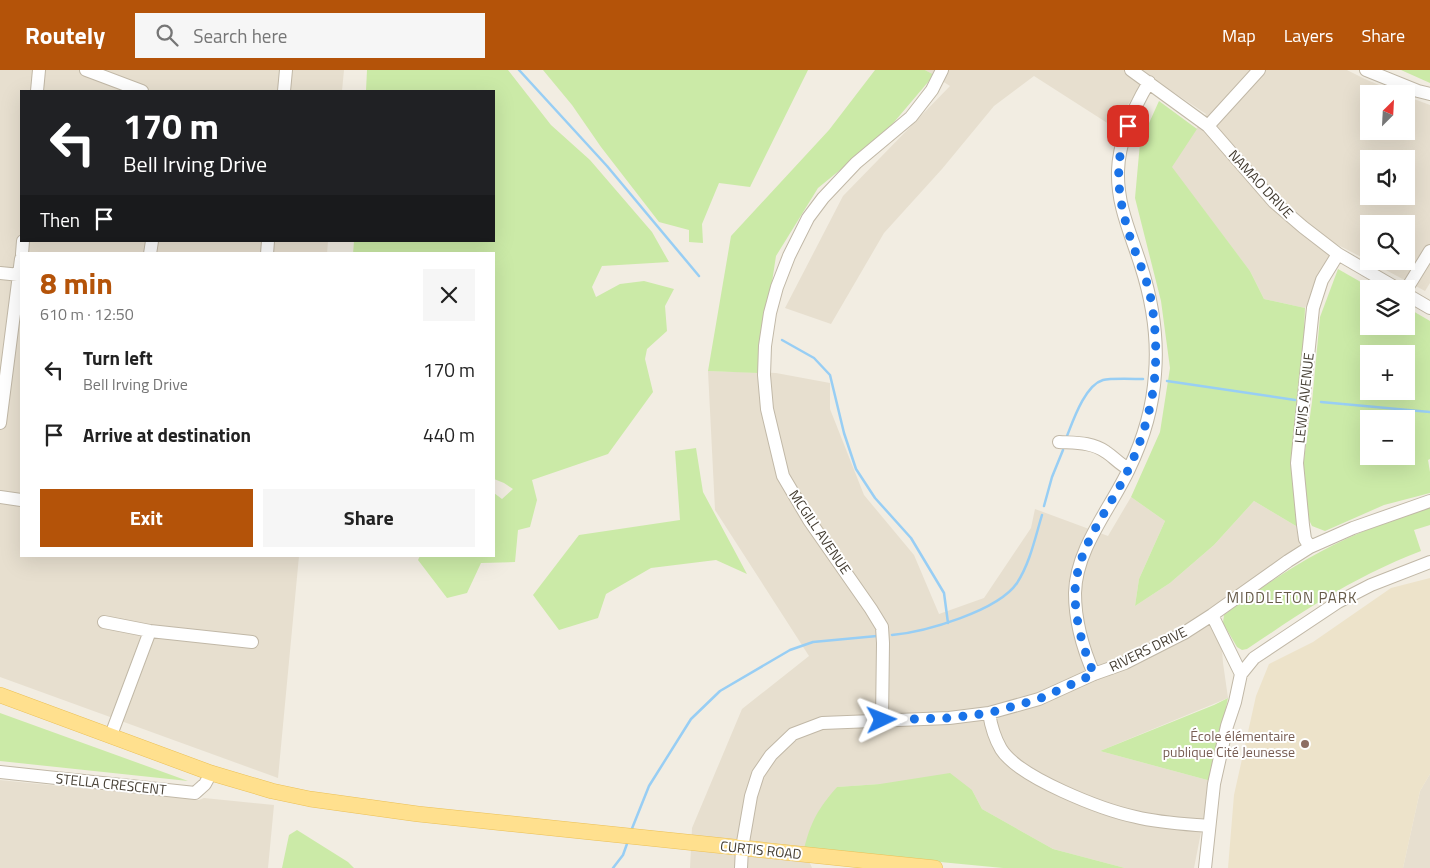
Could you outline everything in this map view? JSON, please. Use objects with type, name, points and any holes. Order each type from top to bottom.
[{"type":"main road","name":"CURTIS ROAD","points":[[0,695],[211,773],[310,800],[617,836],[935,868]]},
{"type":"street","points":[[37,90],[39,70]]},
{"type":"street","points":[[86,70],[139,90]]},
{"type":"street","points":[[284,90],[286,70]]},
{"type":"street","name":"MCGILL AVENUE","points":[[882,720],[882,627],[809,520],[783,476],[767,409],[764,375],[765,346],[770,313],[777,287],[789,256],[808,218],[823,198],[856,163],[911,117],[932,90],[942,70]]},
{"type":"street","name":"NAMAO DRIVE","points":[[1131,70],[1208,126],[1274,202],[1303,227],[1338,254],[1383,280]]},
{"type":"street","points":[[1208,126],[1258,70]]},
{"type":"street","points":[[1366,70],[1430,94]]},
{"type":"street","points":[[1094,674],[1080,635],[1076,607],[1076,585],[1081,564],[1091,538],[1129,469],[1142,436],[1149,411],[1155,375],[1156,342],[1153,316],[1148,290],[1121,204],[1118,171],[1123,139],[1139,98],[1148,82]]},
{"type":"street","points":[[1413,280],[1430,251]]},
{"type":"street","name":"LEWIS AVENUE","points":[[1310,547],[1305,539],[1297,463],[1313,308],[1322,280],[1338,254]]},
{"type":"street","points":[[0,273],[20,275],[0,423]]},
{"type":"street","points":[[1415,298],[1430,308]]},
{"type":"street","points":[[1058,442],[1084,443],[1094,446],[1107,452],[1120,465],[1129,469]]},
{"type":"street","points":[[0,498],[20,500]]},
{"type":"street","name":"RIVERS DRIVE","points":[[741,868],[742,848],[751,796],[758,774],[771,755],[794,734],[822,723],[949,718],[989,713],[1039,699],[1094,674],[1125,663],[1184,633],[1310,547],[1353,528],[1430,500]]},
{"type":"street","points":[[1205,868],[1216,776],[1241,674],[1254,658],[1338,602],[1371,586],[1430,562]]},
{"type":"street","points":[[1212,615],[1241,674]]},
{"type":"street","points":[[104,622],[150,631],[252,642]]},
{"type":"street","points":[[112,735],[150,631]]},
{"type":"street","points":[[989,713],[992,730],[1002,750],[1013,763],[1036,778],[1090,803],[1136,817],[1162,822],[1209,826]]},
{"type":"street","name":"STELLA CRESCENT","points":[[0,772],[195,793],[205,784],[211,773]]},
{"type":"shaded area","points":[[0,70],[344,70],[342,90],[20,90],[20,242],[328,242],[327,252],[20,252],[20,557],[299,557],[278,778],[0,677]]},
{"type":"shaded area","points":[[925,70],[1347,70],[1379,85],[1360,85],[1360,140],[1415,140],[1415,99],[1430,105],[1430,283],[1425,291],[1415,286],[1415,280],[1404,280],[1386,270],[1415,270],[1415,215],[1360,215],[1360,256],[1336,244],[1305,308],[1264,299],[1250,271],[1171,167],[1206,114],[1149,76],[1112,126],[1034,76],[994,106],[942,169],[884,233],[831,324],[785,308],[843,196],[950,86]]},
{"type":"shaded area","points":[[708,371],[776,373],[830,383],[830,409],[864,495],[914,555],[939,614],[984,598],[1031,528],[1035,509],[1108,536],[1131,497],[1165,521],[1139,579],[1135,606],[1170,583],[1214,545],[1254,501],[1296,526],[1300,547],[1219,609],[1228,698],[1100,751],[1211,781],[1194,868],[1125,868],[1053,849],[982,809],[972,790],[880,784],[837,787],[804,849],[812,868],[690,868],[692,828],[742,709],[809,656],[715,510]]},
{"type":"shaded area","points":[[1430,578],[1430,774],[1420,791],[1403,868],[1228,868],[1234,795],[1256,696],[1269,664],[1313,642],[1391,588]]},
{"type":"shaded area","points":[[1430,774],[1430,868],[1403,868],[1420,791]]},
{"type":"shaded area","points":[[0,780],[199,800],[204,798],[274,805],[268,868],[0,868]]},
{"type":"green space","points":[[367,70],[508,70],[551,125],[590,160],[652,232],[669,262],[602,266],[592,287],[596,297],[620,284],[644,281],[674,289],[665,306],[667,331],[647,349],[645,359],[653,392],[608,454],[532,480],[537,500],[530,527],[518,530],[515,562],[481,563],[467,593],[447,598],[418,560],[420,557],[495,557],[495,494],[502,499],[513,489],[495,479],[495,252],[353,252],[354,242],[495,242],[495,90],[366,90]]},
{"type":"green space","points":[[543,70],[808,70],[750,187],[719,183],[702,224],[703,243],[689,242],[689,230],[659,222],[601,147],[572,105]]},
{"type":"green space","points":[[875,70],[925,70],[934,75],[884,134],[818,188],[776,256],[758,373],[708,371],[731,236],[829,130]]},
{"type":"green space","points":[[1401,70],[1430,70],[1430,83]]},
{"type":"green space","points":[[1159,101],[1197,129],[1172,167],[1250,271],[1264,299],[1305,308],[1296,526],[1254,501],[1214,545],[1170,583],[1135,606],[1139,579],[1165,521],[1131,497],[1160,432],[1170,368],[1161,301],[1135,198],[1140,143]]},
{"type":"green space","points":[[1338,269],[1360,282],[1360,335],[1415,335],[1415,312],[1430,321],[1430,459],[1428,460],[1430,493],[1384,505],[1325,531],[1312,526],[1307,516],[1303,466],[1312,402],[1320,317]]},
{"type":"green space","points":[[696,448],[703,492],[747,574],[716,560],[651,568],[606,594],[598,618],[559,630],[533,595],[579,535],[680,520],[675,451]]},
{"type":"green space","points":[[1430,507],[1430,525],[1414,530],[1421,551],[1347,585],[1247,649],[1242,650],[1237,647],[1223,623],[1224,615],[1236,606],[1283,574],[1333,545],[1402,516]]},
{"type":"green space","points":[[1228,698],[1211,781],[1100,751],[1214,705]]},
{"type":"green space","points":[[0,713],[188,781],[0,761]]},
{"type":"green space","points":[[950,773],[972,790],[982,809],[1053,849],[1125,868],[1003,868],[804,849],[816,816],[837,787],[880,784]]},
{"type":"green space","points":[[297,830],[348,862],[354,868],[282,868],[289,835]]},
{"type":"waterway","points":[[519,70],[607,166],[699,276]]},
{"type":"waterway","points":[[782,340],[814,358],[830,375],[844,433],[856,469],[875,498],[911,538],[944,593],[948,623]]},
{"type":"waterway","points":[[1067,436],[1080,404],[1097,383],[1106,379],[1143,379]]},
{"type":"waterway","points":[[1167,381],[1295,400]]},
{"type":"waterway","points":[[1321,402],[1430,412]]},
{"type":"waterway","points":[[1044,506],[1052,477],[1063,450]]},
{"type":"waterway","points":[[892,635],[941,625],[978,611],[1008,593],[1017,583],[1025,567],[1042,515]]},
{"type":"waterway","points":[[631,831],[649,786],[691,719],[720,691],[790,650],[813,642],[877,636]]},
{"type":"waterway","points":[[613,868],[623,855],[628,841]]},
{"type":"place","name":"École élémentaire publique Cité Jeunesse","points":[[1305,744]]},
{"type":"district","name":"MIDDLETON PARK","points":[[1292,598]]},
{"type":"route","points":[[882,720],[949,718],[989,713],[1039,699],[1094,674],[1080,635],[1075,592],[1079,571],[1091,538],[1129,469],[1142,436],[1149,411],[1155,375],[1156,342],[1148,290],[1121,204],[1118,171],[1123,139],[1128,126]]}]
